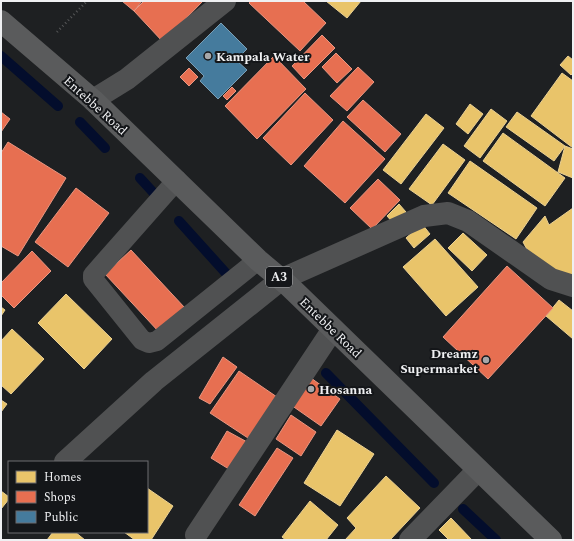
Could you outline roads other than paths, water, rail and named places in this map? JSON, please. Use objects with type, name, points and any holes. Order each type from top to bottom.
[{"type":"main road","name":"Entebbe Road","points":[[1,21],[92,100],[177,180],[258,260],[282,280],[551,540]]},
{"type":"street","points":[[92,100],[127,79],[225,1]]},
{"type":"street","points":[[66,461],[154,381],[282,280],[424,216],[448,212],[468,221],[551,279],[573,286]]},
{"type":"street","points":[[196,535],[333,329]]},
{"type":"street","points":[[410,540],[478,470]]},
{"type":"lane","points":[[177,180],[94,275],[93,279],[142,340],[149,343],[157,342],[258,260]]},
{"type":"waterway","points":[[1,56],[58,106]]},
{"type":"waterway","points":[[80,122],[105,148]]},
{"type":"waterway","points":[[140,178],[161,201]]},
{"type":"waterway","points":[[179,221],[233,281]]},
{"type":"waterway","points":[[326,373],[434,483]]},
{"type":"waterway","points":[[463,509],[496,540]]},
{"type":"place","name":"Kampala Water","points":[[208,56]]},
{"type":"place","name":"Dreamz Supermarket","points":[[486,360]]},
{"type":"place","name":"Hosanna","points":[[311,389]]}]
